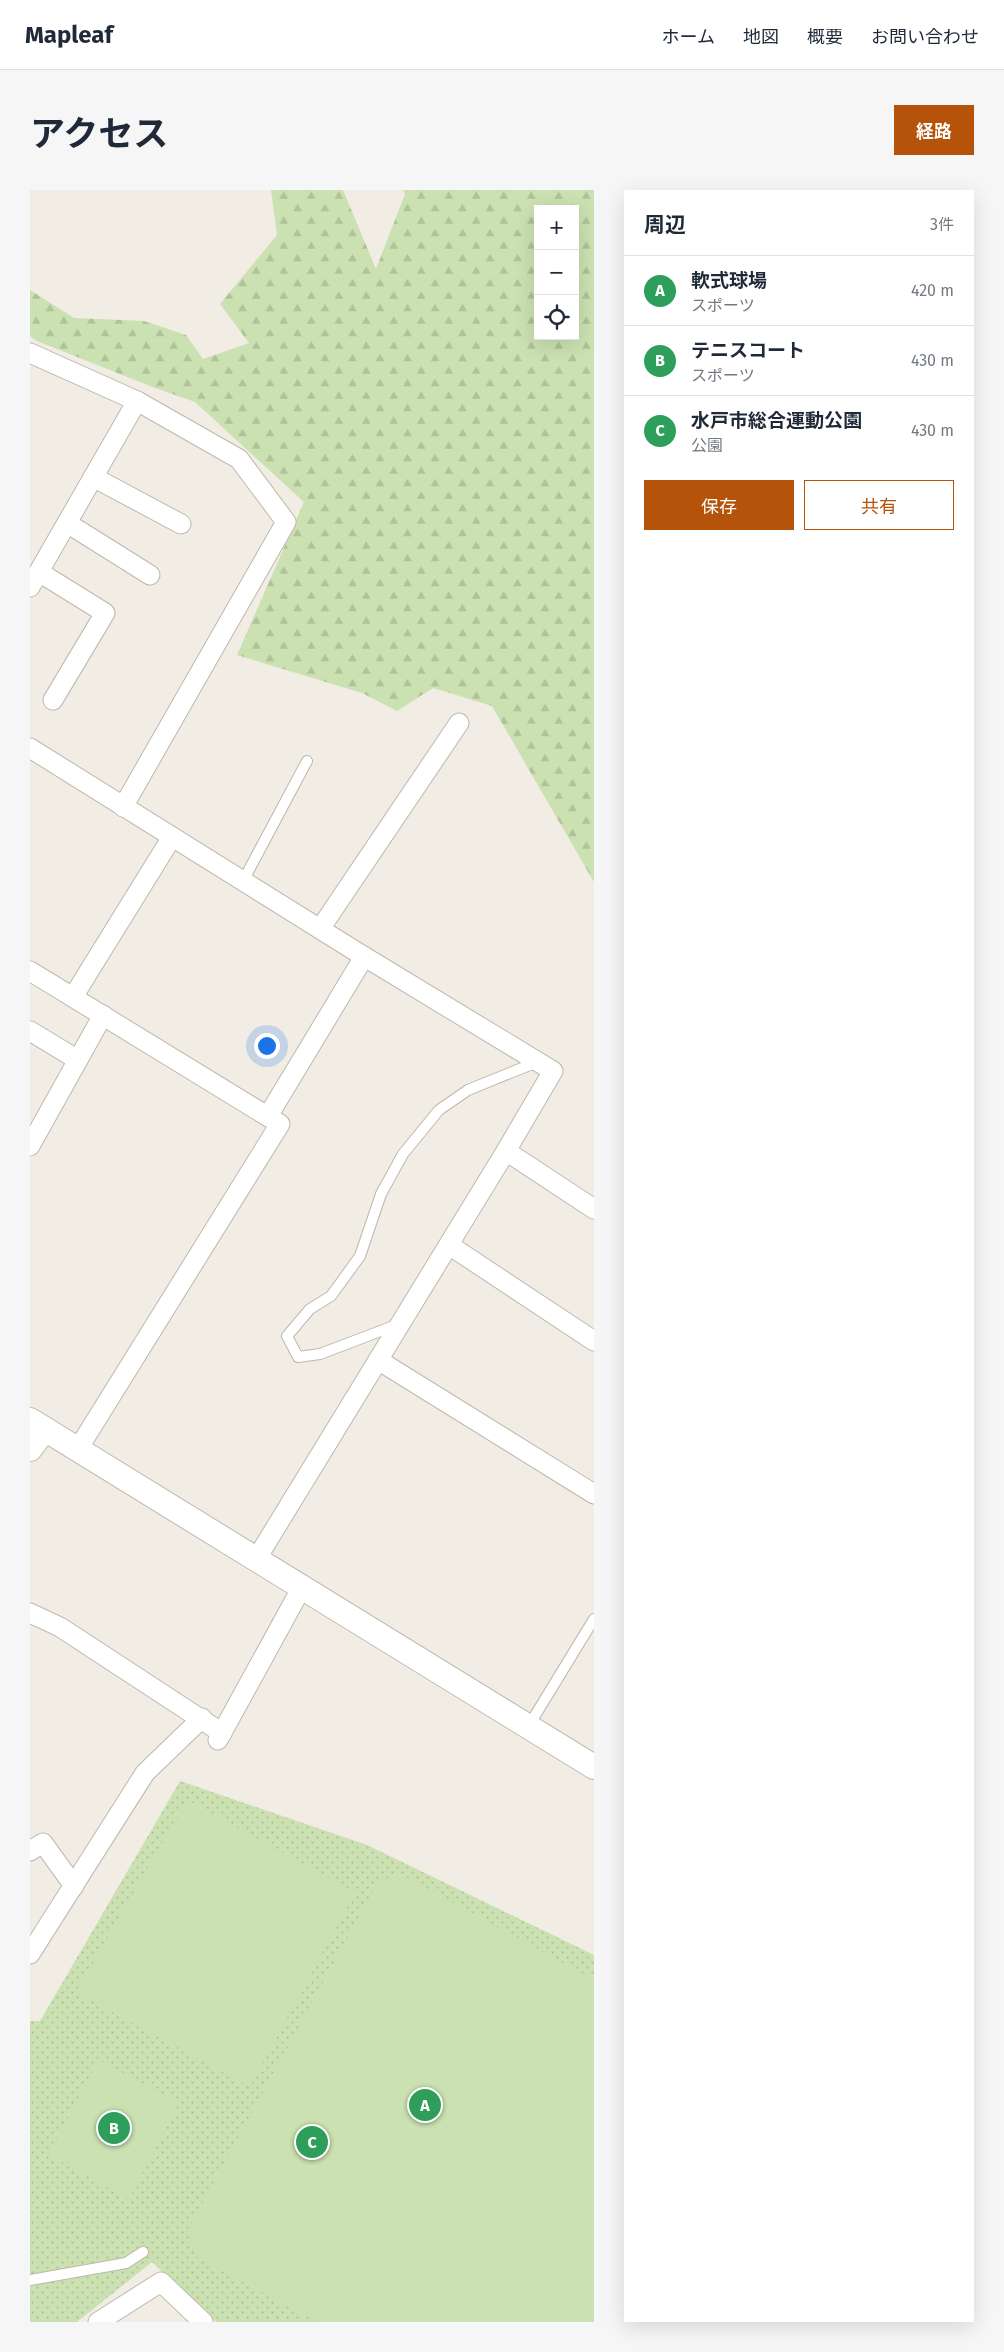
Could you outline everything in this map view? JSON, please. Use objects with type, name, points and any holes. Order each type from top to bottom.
[{"type":"street","points":[[31,355],[138,401],[239,459],[286,522],[123,806]]},
{"type":"street","points":[[54,700],[104,613],[35,580],[138,401]]},
{"type":"street","points":[[94,477],[181,524]]},
{"type":"street","points":[[67,523],[150,575]]},
{"type":"street","points":[[320,929],[458,723]]},
{"type":"street","points":[[30,748],[364,957],[553,1071],[257,1558]]},
{"type":"street","points":[[73,997],[172,837]]},
{"type":"street","points":[[268,1116],[364,957]]},
{"type":"street","points":[[30,971],[280,1124],[78,1449]]},
{"type":"street","points":[[31,1144],[103,1016]]},
{"type":"street","points":[[30,1031],[78,1060]]},
{"type":"street","points":[[506,1151],[594,1209]]},
{"type":"street","points":[[448,1245],[594,1341]]},
{"type":"street","points":[[378,1360],[594,1494]]},
{"type":"street","points":[[30,1449],[37,1424],[594,1767]]},
{"type":"street","points":[[30,1613],[60,1627],[202,1718],[220,1736],[302,1587]]},
{"type":"street","points":[[30,1954],[145,1773],[202,1718]]},
{"type":"street","points":[[30,1851],[43,1843],[74,1886]]},
{"type":"street","points":[[98,2322],[161,2282],[203,2322]]},
{"type":"lane","points":[[244,882],[307,761]]},
{"type":"lane","points":[[400,1324],[320,1354],[298,1357],[287,1336],[310,1309],[331,1296],[360,1256],[381,1194],[403,1154],[439,1110],[468,1090],[537,1062]]},
{"type":"lane","points":[[528,1727],[594,1619]]},
{"type":"lane","points":[[30,2280],[126,2263],[143,2252]]},
{"type":"green space","points":[[271,190],[343,190],[376,269],[405,194],[403,190],[594,190],[594,882],[492,706],[433,688],[397,711],[362,693],[237,655],[304,502],[195,402],[37,341],[30,336],[30,290],[74,318],[144,321],[186,335],[203,359],[249,343],[220,304],[277,235]]},
{"type":"green space","points":[[180,1781],[367,1845],[594,1955],[594,2322],[216,2322],[152,2262],[77,2322],[30,2322],[30,2021],[40,2021]]},
{"type":"green space","points":[[187,1800],[355,1892],[250,2087],[76,1992]]},
{"type":"green space","points":[[400,1874],[594,1980],[594,2322],[317,2322],[195,2256],[187,2231],[378,1882]]},
{"type":"green space","points":[[99,2060],[179,2103],[129,2199],[48,2154]]},
{"type":"place","name":"軟式球場","points":[[425,2105]]},
{"type":"place","name":"テニスコート","points":[[114,2128]]},
{"type":"place","name":"水戸市総合運動公園","points":[[312,2142]]}]
